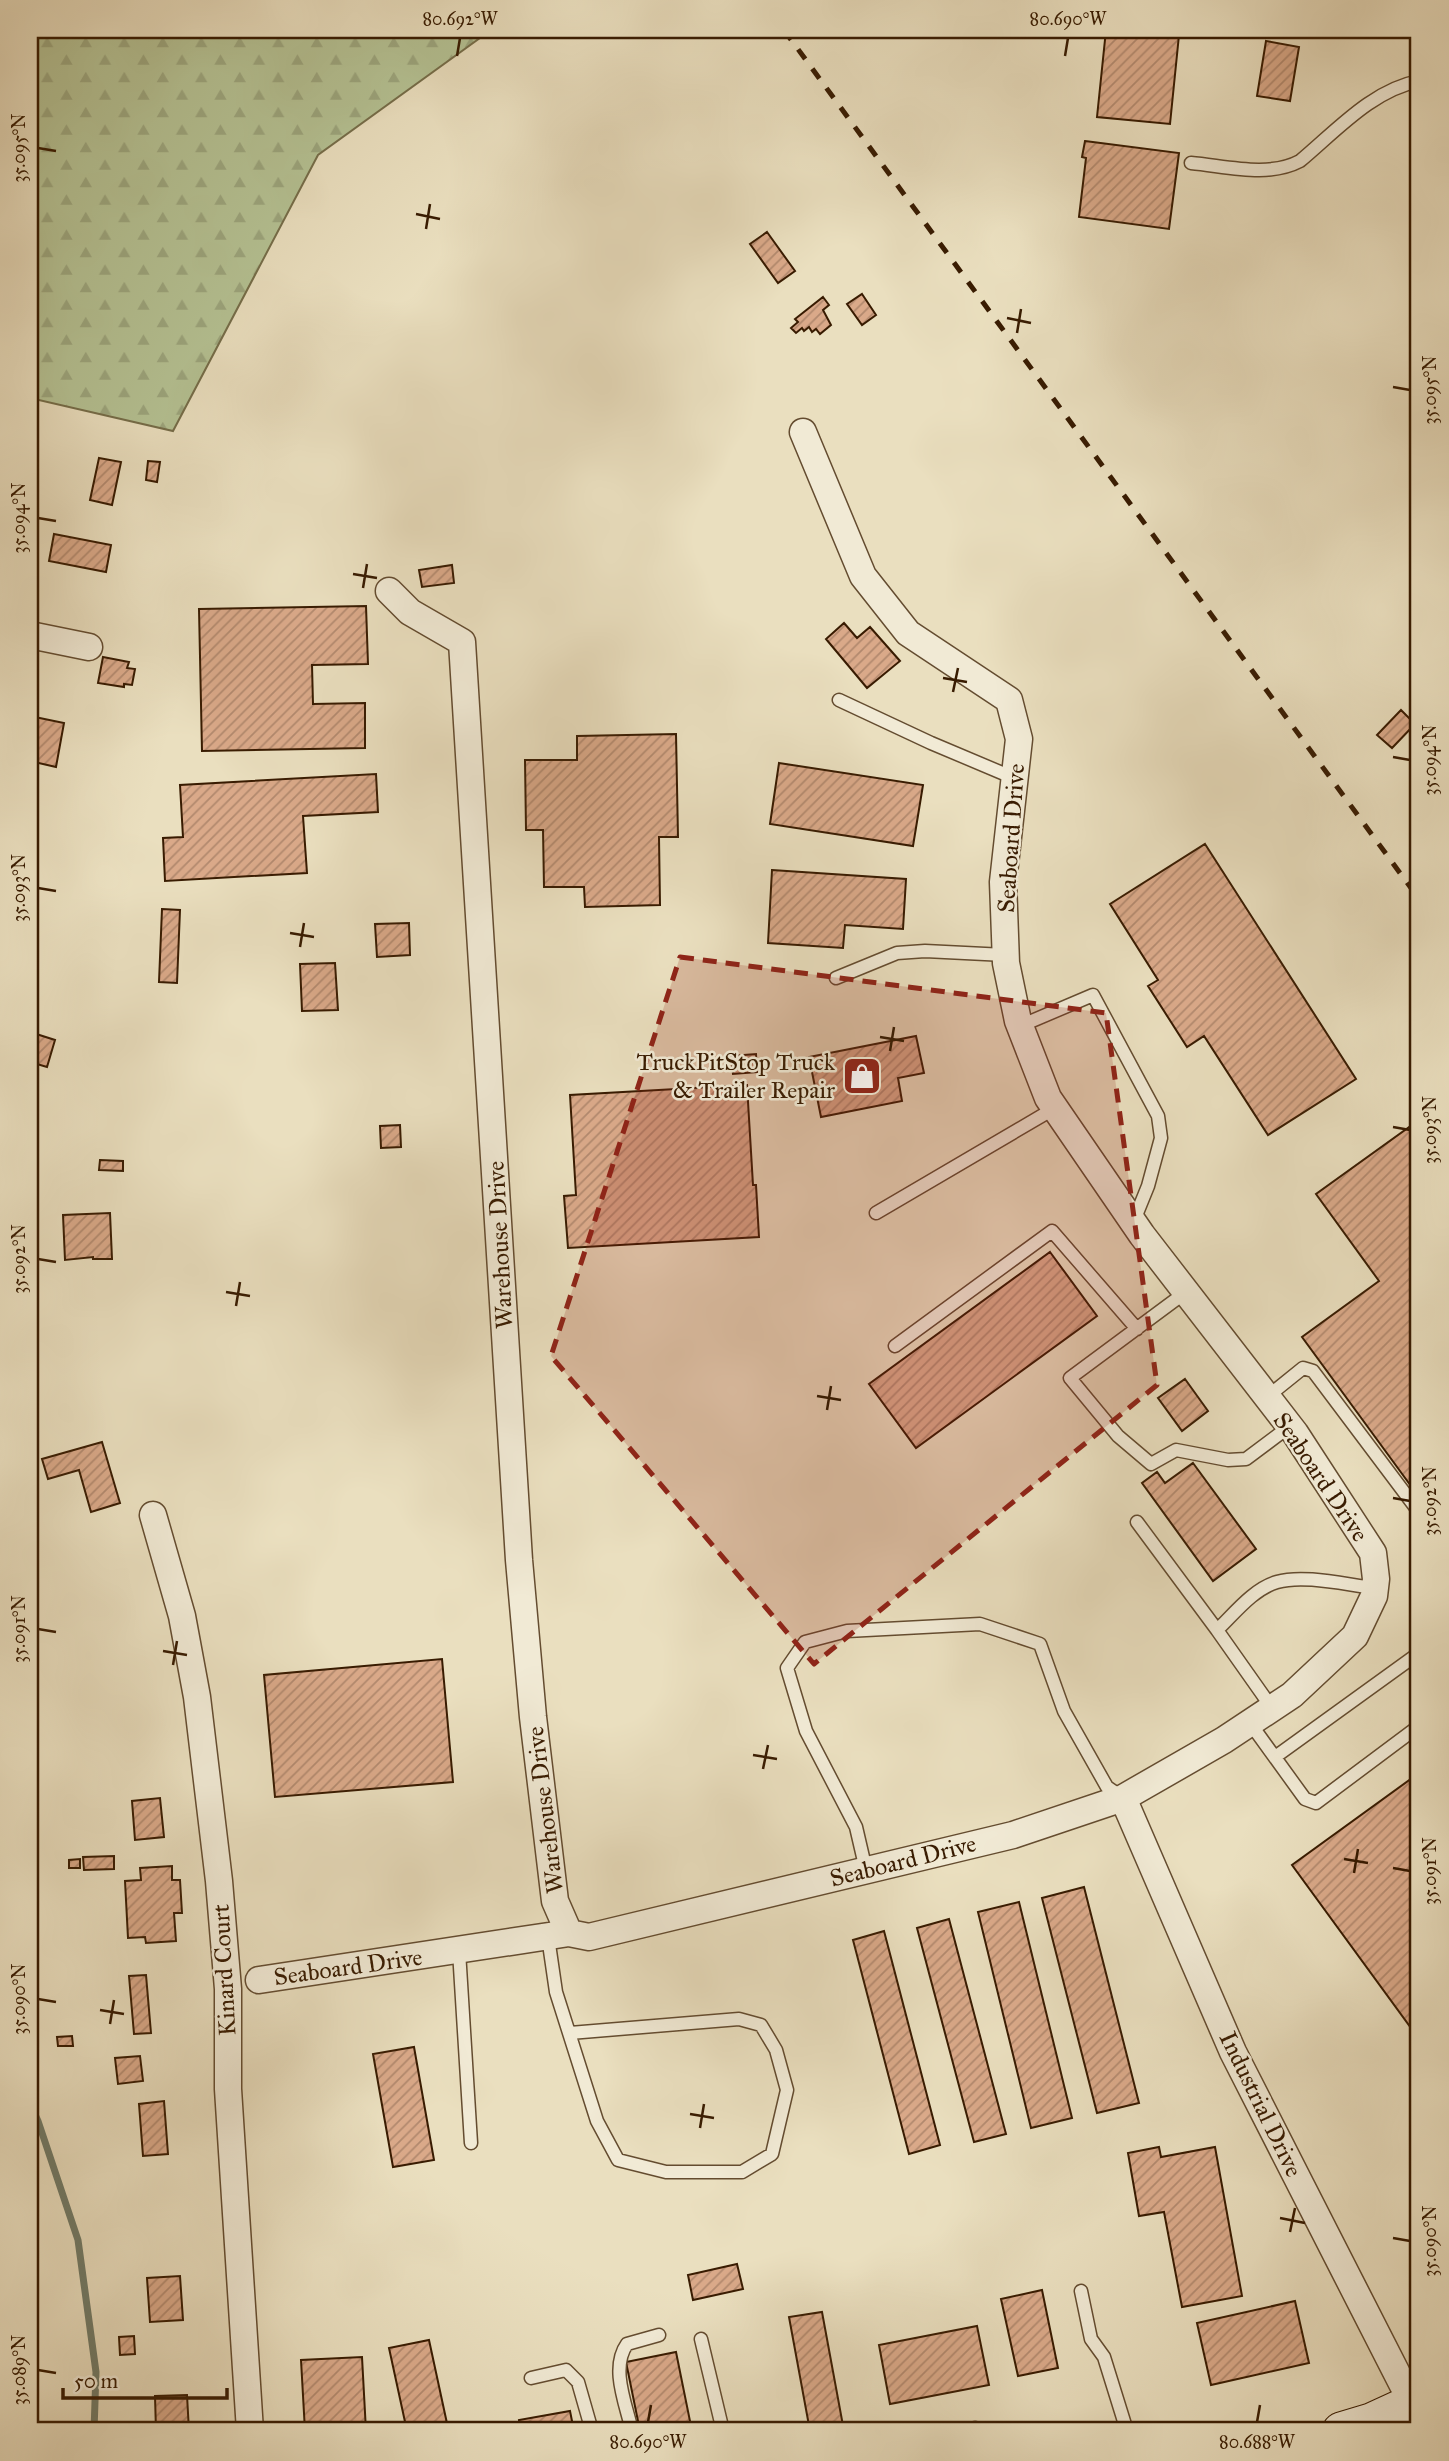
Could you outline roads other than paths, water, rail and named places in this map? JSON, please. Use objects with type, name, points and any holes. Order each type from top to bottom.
[{"type":"main road","points":[[1341,2431],[1371,2422],[1416,2401]]},
{"type":"street","name":"Seaboard Drive","points":[[259,1980],[558,1935],[589,1937],[1013,1835],[1124,1798],[1292,1695],[1355,1636],[1374,1596],[1373,1553],[1290,1426],[1133,1223],[1048,1098],[1020,1026],[1005,955],[1003,882],[1019,739],[1009,700],[908,633],[863,576],[803,432]]},
{"type":"street","name":"Warehouse Drive","points":[[389,591],[410,612],[462,642],[519,1560],[533,1717],[558,1935]]},
{"type":"street","points":[[30,635],[89,647]]},
{"type":"street","name":"Kinard Court","points":[[153,1516],[182,1616],[197,1697],[219,1881],[228,1989],[228,2089],[250,2431]]},
{"type":"street","name":"Industrial Drive","points":[[1124,1798],[1233,2052],[1416,2401]]},
{"type":"lane","points":[[1191,163],[1262,169],[1288,167],[1300,161],[1381,94],[1401,84],[1419,81]]},
{"type":"lane","points":[[839,700],[1014,778]]},
{"type":"lane","points":[[836,978],[897,953],[925,951],[1005,955]]},
{"type":"lane","points":[[1020,1026],[1093,995],[1158,1116],[1161,1138],[1148,1186],[1133,1223]]},
{"type":"lane","points":[[876,1213],[1055,1108]]},
{"type":"lane","points":[[895,1346],[1052,1231],[1136,1329]]},
{"type":"lane","points":[[1186,1292],[1070,1378],[1118,1436],[1151,1464],[1176,1450],[1228,1460],[1246,1459],[1290,1426]]},
{"type":"lane","points":[[1267,1397],[1303,1368],[1313,1371],[1419,1512]]},
{"type":"lane","points":[[1138,1522],[1272,1708]]},
{"type":"lane","points":[[1217,1630],[1252,1596],[1276,1582],[1305,1580],[1375,1588]]},
{"type":"lane","points":[[866,1870],[856,1826],[806,1731],[787,1668],[805,1642],[847,1631],[980,1624],[1040,1644],[1064,1711],[1107,1787],[1124,1798]]},
{"type":"lane","points":[[1275,1757],[1419,1653]]},
{"type":"lane","points":[[1250,1723],[1305,1799],[1317,1803],[1419,1726]]},
{"type":"lane","points":[[558,1935],[556,1992],[597,2121],[618,2160],[667,2172],[742,2172],[772,2154],[787,2090],[776,2050],[761,2025],[739,2019],[570,2033]]},
{"type":"lane","points":[[459,1951],[471,2143]]},
{"type":"lane","points":[[1081,2291],[1091,2339],[1104,2357],[1127,2431]]},
{"type":"lane","points":[[632,2431],[619,2369],[621,2353],[627,2344],[660,2335]]},
{"type":"lane","points":[[701,2339],[723,2431]]},
{"type":"lane","points":[[531,2378],[566,2370],[578,2382],[592,2431]]},
{"type":"waterway","points":[[30,2104],[78,2240],[96,2372],[94,2431]]},
{"type":"railway","points":[[784,30],[1419,899]]},
{"type":"place","name":"TruckPitStop Truck & Trailer Repair","points":[[862,1076]]}]
